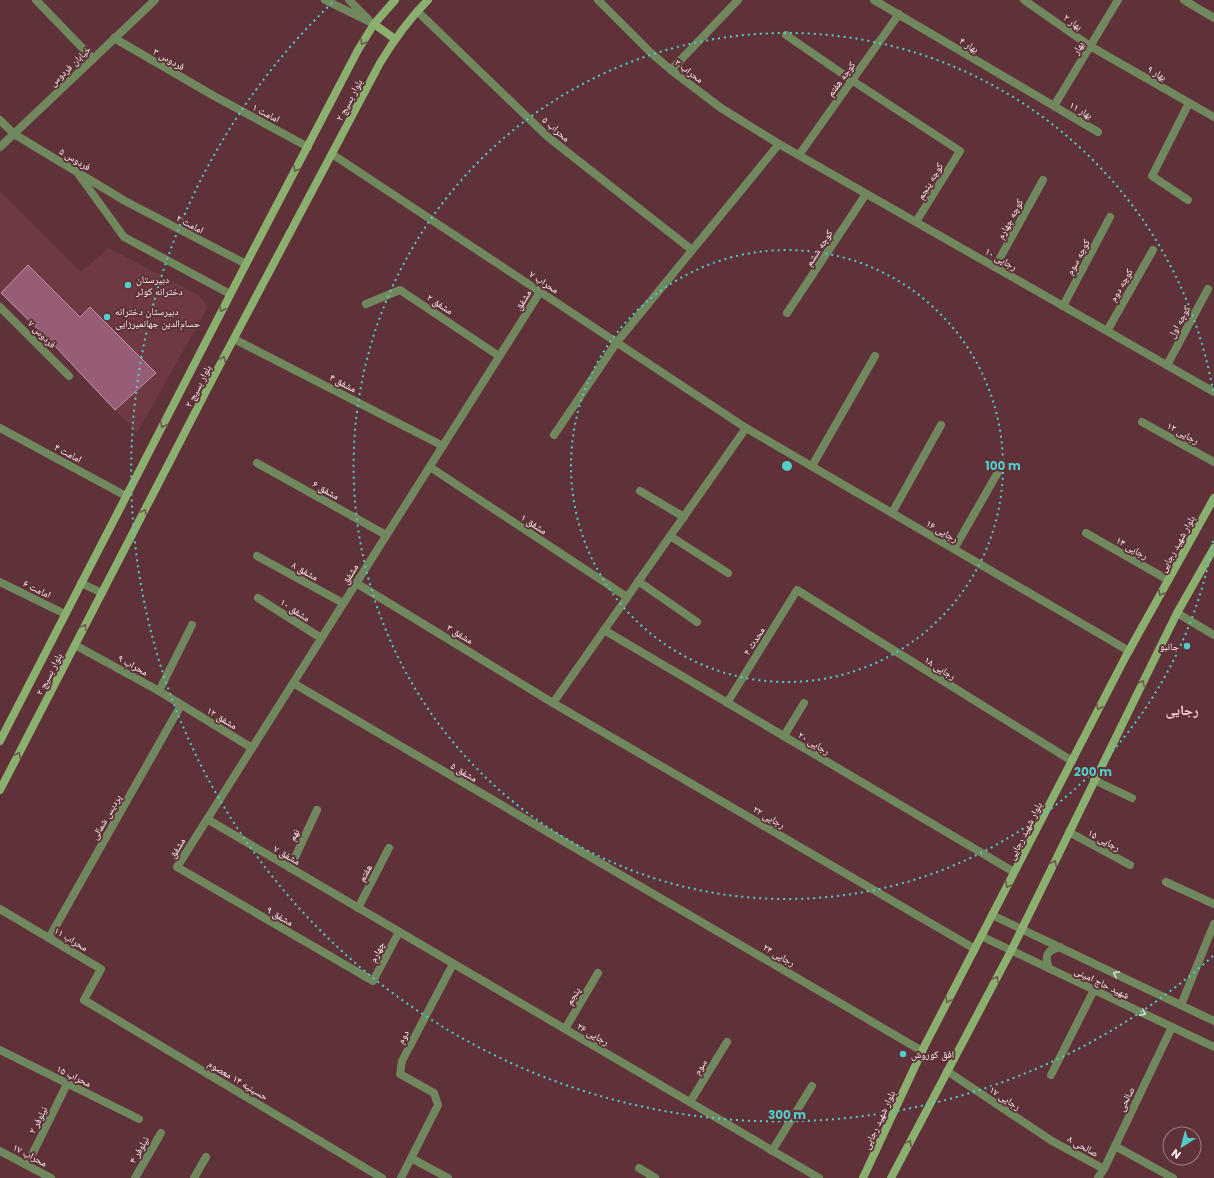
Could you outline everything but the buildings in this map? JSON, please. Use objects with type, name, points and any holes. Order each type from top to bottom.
[{"type":"main road","name":"بلوار بسیج ۲","points":[[1,737],[358,50],[374,24],[395,0]]},
{"type":"main road","name":"بلوار بسیج ۲","points":[[0,790],[74,645],[380,62],[395,39],[417,11],[428,0]]},
{"type":"main road","points":[[374,24],[395,39]]},
{"type":"main road","name":"بلوار شهید رجایی","points":[[863,1178],[922,1051],[992,914],[1129,651],[1214,498]]},
{"type":"main road","points":[[891,1178],[1010,951],[1177,613],[1214,548]]},
{"type":"street","points":[[36,0],[93,58]]},
{"type":"street","name":"خیابان فردوس","points":[[0,147],[154,0]]},
{"type":"street","points":[[325,0],[374,24]]},
{"type":"street","points":[[349,0],[374,24]]},
{"type":"street","name":"محراب ۳","points":[[598,0],[650,52],[671,70],[721,108],[779,144]]},
{"type":"street","name":"بهار ۴","points":[[874,0],[1054,106]]},
{"type":"street","name":"بهار ۲","points":[[1024,0],[1090,46]]},
{"type":"street","name":"بهار","points":[[1054,106],[1118,0]]},
{"type":"street","points":[[1184,0],[1214,18]]},
{"type":"street","points":[[671,70],[736,1]]},
{"type":"street","name":"محراب ۵","points":[[417,11],[548,137],[692,250]]},
{"type":"street","name":"کوچه هفتم","points":[[799,155],[853,81],[899,14]]},
{"type":"street","points":[[786,35],[853,81]]},
{"type":"street","name":"فردوس ۳","points":[[114,38],[214,96]]},
{"type":"street","name":"بهار ۹","points":[[1090,46],[1214,117]]},
{"type":"street","name":"کوچه پنجم","points":[[853,81],[960,150],[916,222]]},
{"type":"street","name":"امامت ۱","points":[[214,96],[308,147]]},
{"type":"street","points":[[1188,200],[1152,176],[1189,103]]},
{"type":"street","name":"بهار ۱۱","points":[[1054,106],[1098,132]]},
{"type":"street","name":"فردوس ۵","points":[[0,120],[14,134],[125,201]]},
{"type":"street","points":[[554,435],[617,342],[779,144]]},
{"type":"street","name":"رجایی ۱۰","points":[[779,144],[1214,392]]},
{"type":"street","name":"محراب ۷","points":[[332,154],[746,428]]},
{"type":"street","points":[[75,171],[124,236],[230,294]]},
{"type":"street","name":"کوچه چهارم","points":[[995,267],[1043,180]]},
{"type":"street","name":"کوچه ششم","points":[[788,313],[866,194]]},
{"type":"street","name":"امامت ۲","points":[[125,201],[246,264]]},
{"type":"street","name":"کوچه سوم","points":[[1063,306],[1110,217]]},
{"type":"street","name":"کوچه دوم","points":[[1107,331],[1153,250]]},
{"type":"street","name":"کوچه اول","points":[[1167,365],[1208,289]]},
{"type":"street","name":"مشفق ۲","points":[[366,304],[400,290],[499,356]]},
{"type":"street","name":"مشفق","points":[[177,867],[540,292]]},
{"type":"street","name":"فردوس ۷","points":[[0,307],[69,376]]},
{"type":"street","name":"مشفق ۴","points":[[234,339],[443,446]]},
{"type":"street","points":[[812,466],[875,356]]},
{"type":"street","name":"رجایی ۱۲","points":[[1142,422],[1214,462]]},
{"type":"street","points":[[892,513],[941,425]]},
{"type":"street","name":"امامت ۴","points":[[0,428],[126,496]]},
{"type":"street","points":[[553,702],[746,428]]},
{"type":"street","name":"رجایی ۱۶","points":[[746,428],[1129,651]]},
{"type":"street","name":"مشفق ۶","points":[[257,463],[386,535]]},
{"type":"street","name":"مشفق ۱","points":[[430,467],[627,597]]},
{"type":"street","points":[[954,549],[1001,467]]},
{"type":"street","points":[[640,491],[684,517]]},
{"type":"street","name":"رجایی ۱۴","points":[[1086,533],[1168,580]]},
{"type":"street","points":[[670,536],[728,573]]},
{"type":"street","name":"مشفق ۸","points":[[257,556],[343,603]]},
{"type":"street","name":"امامت ۶","points":[[0,582],[65,614]]},
{"type":"street","points":[[638,582],[697,622]]},
{"type":"street","points":[[82,583],[102,593]]},
{"type":"street","name":"مشفق ۳","points":[[356,583],[553,702]]},
{"type":"street","name":"محدث ۴","points":[[727,702],[797,590]]},
{"type":"street","name":"رجایی ۱۸","points":[[797,590],[1072,761]]},
{"type":"street","name":"مشفق ۱۰","points":[[258,598],[321,638]]},
{"type":"street","points":[[1177,613],[1214,635]]},
{"type":"street","points":[[159,691],[192,625]]},
{"type":"street","name":"رجایی ۲۰","points":[[604,630],[1014,872]]},
{"type":"street","name":"محراب ۹","points":[[74,645],[159,691],[181,705]]},
{"type":"street","name":"مشفق ۵","points":[[293,683],[626,878]]},
{"type":"street","name":"رجایی ۲۲","points":[[553,702],[975,949]]},
{"type":"street","points":[[784,736],[804,703]]},
{"type":"street","name":"مشفق ۱۲","points":[[181,705],[252,748]]},
{"type":"street","name":"پردیس شمالی","points":[[49,938],[181,705]]},
{"type":"street","points":[[1094,780],[1132,798]]},
{"type":"street","name":"نهم","points":[[290,868],[317,810]]},
{"type":"street","name":"مشفق ۷","points":[[207,819],[358,908]]},
{"type":"street","name":"رجایی ۱۵","points":[[1069,832],[1130,865]]},
{"type":"street","name":"هفتم","points":[[358,908],[389,848]]},
{"type":"street","name":"مشفق ۹","points":[[177,867],[373,982]]},
{"type":"street","name":"رجایی ۲۴","points":[[626,878],[922,1051]]},
{"type":"street","points":[[1166,882],[1214,904]]},
{"type":"street","name":"رجایی ۲۶","points":[[358,908],[819,1178]]},
{"type":"street","name":"محراب ۱۱","points":[[0,909],[101,969],[84,1000]]},
{"type":"street","name":"شهید حاج امینی","points":[[992,914],[1214,1021]]},
{"type":"street","points":[[1181,1005],[1214,924]]},
{"type":"street","name":"چهارم","points":[[373,982],[399,932]]},
{"type":"street","name":"شهید حاج امینی","points":[[981,936],[1214,1047]]},
{"type":"street","points":[[1049,968],[1046,962],[1047,954],[1052,949],[1060,947]]},
{"type":"street","name":"دوم","points":[[411,1158],[438,1105],[434,1093],[400,1074],[402,1061],[453,964]]},
{"type":"street","name":"پنجم","points":[[565,1029],[598,972]]},
{"type":"street","points":[[1051,1075],[1094,990]]},
{"type":"street","name":"حسینیه ۱۴ معصوم","points":[[84,1000],[382,1178]]},
{"type":"street","name":"صالحی","points":[[1098,1178],[1104,1169],[1172,1027]]},
{"type":"street","name":"سوم","points":[[690,1102],[727,1042]]},
{"type":"street","name":"محراب ۱۵","points":[[0,1050],[139,1119]]},
{"type":"street","name":"رجایی ۱۷","points":[[947,1071],[1052,1140]]},
{"type":"street","name":"نیلوفر ۲","points":[[26,1165],[67,1084]]},
{"type":"street","points":[[772,1151],[812,1086]]},
{"type":"street","name":"نیلوفر ۴","points":[[135,1178],[161,1133]]},
{"type":"street","name":"صالحی ۸","points":[[1052,1140],[1104,1169]]},
{"type":"street","points":[[1115,1146],[1173,1178]]},
{"type":"street","name":"محراب ۱۷","points":[[0,1150],[51,1178]]},
{"type":"street","points":[[194,1178],[206,1157]]},
{"type":"street","points":[[401,1178],[411,1158],[448,1178]]},
{"type":"street","points":[[638,1168],[655,1178]]},
{"type":"shaded area","points":[[0,191],[81,272],[109,248],[200,296],[208,307],[137,433],[53,344],[0,292]]},
{"type":"place","name":"دبیرستان دخترانه کوثر","points":[[128,285]]},
{"type":"place","name":"دبیرستان دخترانه حسام‌الدین جهانمیرزایی","points":[[107,317]]},
{"type":"place","name":"جانبو","points":[[1187,646]]},
{"type":"place","name":"افق کوروش","points":[[903,1054]]},
{"type":"district","name":"رجایی","points":[[1182,710]]}]
